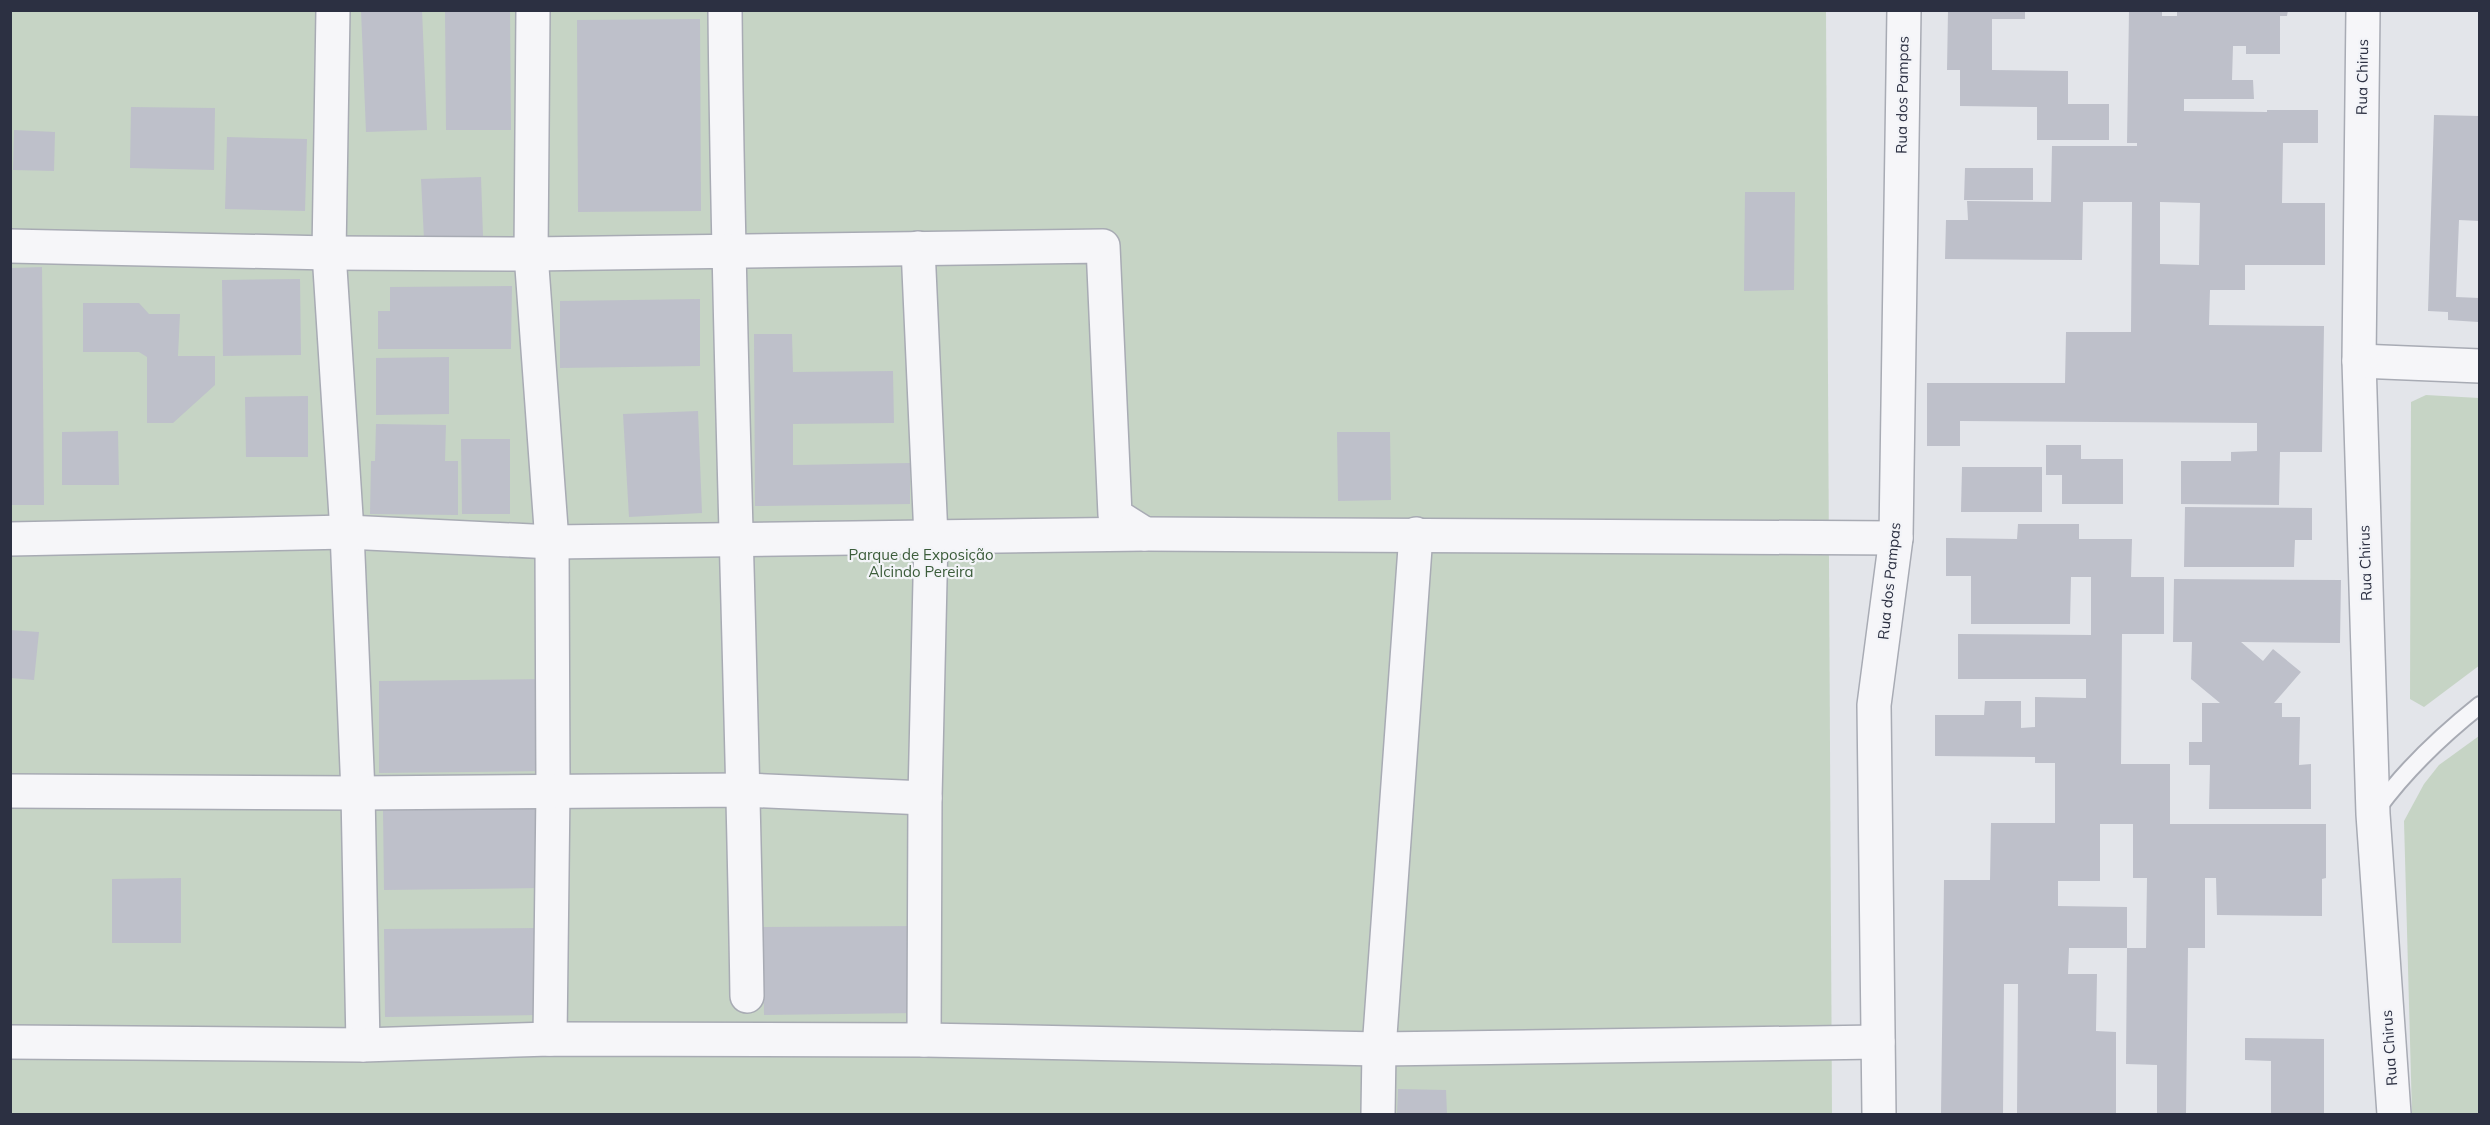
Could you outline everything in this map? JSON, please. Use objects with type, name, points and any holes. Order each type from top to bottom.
[{"type":"street","points":[[333,10],[329,253],[347,532],[358,793],[363,1045]]},
{"type":"street","points":[[533,10],[531,254],[552,542],[553,790],[550,1039]]},
{"type":"street","points":[[725,10],[728,250],[744,790],[747,996]]},
{"type":"street","name":"Rua dos Pampas","points":[[1879,1114],[1874,705],[1896,538],[1904,10]]},
{"type":"street","name":"Rua Chirus","points":[[2362,10],[2359,361],[2373,814],[2394,1114]]},
{"type":"street","points":[[10,246],[329,253],[531,254],[1103,246],[1115,515],[1145,534]]},
{"type":"street","points":[[918,248],[931,537],[925,798],[924,1040]]},
{"type":"street","points":[[2359,361],[2480,366]]},
{"type":"street","points":[[10,539],[347,532],[552,542],[1145,534],[1896,538]]},
{"type":"street","points":[[1378,1114],[1379,1049],[1416,534]]},
{"type":"street","points":[[10,791],[358,793],[744,790],[925,798]]},
{"type":"street","points":[[10,1042],[363,1045],[550,1039],[924,1040],[1379,1049],[1878,1042]]},
{"type":"lane","points":[[2373,814],[2397,781],[2443,735],[2480,705]]},
{"type":"green space","name":"Parque de Exposição Alcindo Pereira","points":[[10,11],[1826,11],[1832,1114],[11,1114]]},
{"type":"green space","points":[[2426,395],[2479,398],[2480,665],[2424,707],[2410,699],[2411,402]]},
{"type":"green space","points":[[2479,736],[2479,1114],[2412,1114],[2404,821],[2424,784],[2439,765]]},
{"type":"building","points":[[361,10],[422,10],[427,130],[366,132]]},
{"type":"building","points":[[445,10],[510,10],[511,130],[446,130]]},
{"type":"building","points":[[1948,10],[2025,10],[2025,19],[1992,19],[1992,70],[2068,71],[2068,104],[2109,104],[2109,140],[2037,140],[2037,107],[1960,106],[1960,70],[1947,70]]},
{"type":"building","points":[[2129,10],[2162,10],[2162,16],[2177,16],[2177,10],[2288,10],[2287,16],[2280,16],[2280,54],[2246,54],[2246,46],[2233,46],[2232,80],[2253,80],[2254,99],[2184,99],[2184,111],[2318,110],[2318,143],[2283,143],[2282,203],[2325,203],[2325,265],[2245,265],[2245,290],[2210,290],[2209,325],[2324,326],[2322,452],[2280,452],[2279,505],[2181,504],[2181,461],[2231,461],[2231,452],[2257,451],[2257,423],[1960,421],[1960,446],[1927,446],[1927,383],[2065,383],[2066,332],[2131,332],[2132,202],[2083,202],[2082,260],[1945,259],[1946,220],[1968,220],[1967,201],[2051,202],[2052,146],[2137,146],[2137,143],[2127,143]],"holes":[[[2160,202],[2200,203],[2199,265],[2160,264]]]},
{"type":"building","points":[[700,19],[701,211],[578,212],[577,20]]},
{"type":"building","points":[[131,107],[215,108],[214,170],[130,168]]},
{"type":"building","points":[[2434,115],[2480,116],[2480,221],[2459,220],[2456,297],[2479,298],[2478,322],[2448,320],[2448,312],[2428,311]]},
{"type":"building","points":[[14,130],[55,132],[54,171],[13,170]]},
{"type":"building","points":[[227,137],[307,139],[305,211],[225,209]]},
{"type":"building","points":[[1965,168],[2033,168],[2033,200],[1964,200]]},
{"type":"building","points":[[481,177],[483,236],[424,239],[421,179]]},
{"type":"building","points":[[1745,192],[1795,192],[1794,290],[1744,291]]},
{"type":"building","points":[[42,267],[44,505],[10,505],[10,268]]},
{"type":"building","points":[[300,279],[301,355],[223,356],[222,280]]},
{"type":"building","points":[[512,286],[511,349],[378,349],[378,311],[390,311],[390,287]]},
{"type":"building","points":[[700,299],[700,366],[560,368],[560,301]]},
{"type":"building","points":[[83,303],[139,303],[149,314],[180,314],[178,356],[215,356],[215,385],[173,423],[147,423],[147,357],[139,352],[83,352]]},
{"type":"building","points":[[754,334],[792,334],[793,372],[893,371],[894,423],[793,424],[793,465],[910,463],[910,504],[755,506]]},
{"type":"building","points":[[449,357],[449,414],[376,415],[376,358]]},
{"type":"building","points":[[308,396],[308,457],[246,457],[245,397]]},
{"type":"building","points":[[698,411],[702,513],[629,517],[623,414]]},
{"type":"building","points":[[376,424],[446,425],[445,461],[458,461],[458,515],[370,514],[371,461],[375,461]]},
{"type":"building","points":[[118,431],[119,485],[62,485],[62,432]]},
{"type":"building","points":[[1337,432],[1390,432],[1391,500],[1338,501]]},
{"type":"building","points":[[461,439],[510,439],[510,514],[462,514]]},
{"type":"building","points":[[2046,445],[2081,445],[2081,459],[2123,459],[2123,504],[2062,504],[2062,475],[2046,475]]},
{"type":"building","points":[[1962,467],[2042,467],[2042,512],[1961,512]]},
{"type":"building","points":[[2185,507],[2312,508],[2312,540],[2295,540],[2294,567],[2184,567]]},
{"type":"building","points":[[2018,524],[2079,524],[2079,539],[2132,539],[2131,577],[2164,577],[2164,634],[2122,634],[2121,764],[2170,764],[2170,824],[2326,824],[2326,878],[2322,879],[2322,916],[2217,915],[2216,878],[2205,878],[2205,948],[2188,948],[2186,1114],[2157,1114],[2157,1065],[2126,1064],[2127,948],[2069,948],[2068,974],[2097,974],[2096,1031],[2116,1032],[2116,1114],[2017,1114],[2018,984],[2004,984],[2003,1114],[1941,1114],[1944,880],[1990,880],[1991,823],[2055,823],[2055,763],[2035,763],[2035,757],[1935,756],[1935,715],[1984,715],[1985,701],[2021,701],[2021,728],[2035,727],[2035,697],[2086,698],[2086,679],[1958,679],[1958,634],[2091,635],[2091,577],[2071,577],[2070,624],[1971,624],[1971,576],[1946,576],[1946,538],[2017,539]],"holes":[[[2100,824],[2133,824],[2133,878],[2147,878],[2146,948],[2127,948],[2127,907],[2058,906],[2058,881],[2100,881]]]},
{"type":"building","points":[[2174,579],[2341,580],[2340,643],[2241,642],[2263,661],[2273,649],[2301,672],[2274,703],[2282,703],[2282,717],[2300,717],[2299,765],[2311,764],[2311,809],[2209,809],[2210,765],[2189,765],[2189,742],[2202,742],[2202,703],[2220,703],[2191,679],[2192,642],[2173,642]]},
{"type":"building","points":[[10,630],[39,632],[34,680],[10,678]]},
{"type":"building","points":[[546,679],[547,771],[379,773],[379,681]]},
{"type":"building","points":[[540,808],[540,888],[384,890],[383,809]]},
{"type":"building","points":[[181,878],[181,943],[112,943],[112,879]]},
{"type":"building","points":[[917,926],[918,1013],[764,1015],[763,927]]},
{"type":"building","points":[[538,928],[539,1015],[385,1017],[384,929]]},
{"type":"building","points":[[2245,1038],[2324,1039],[2324,1114],[2271,1114],[2271,1061],[2245,1060]]},
{"type":"building","points":[[1398,1089],[1446,1090],[1447,1114],[1397,1114]]}]
